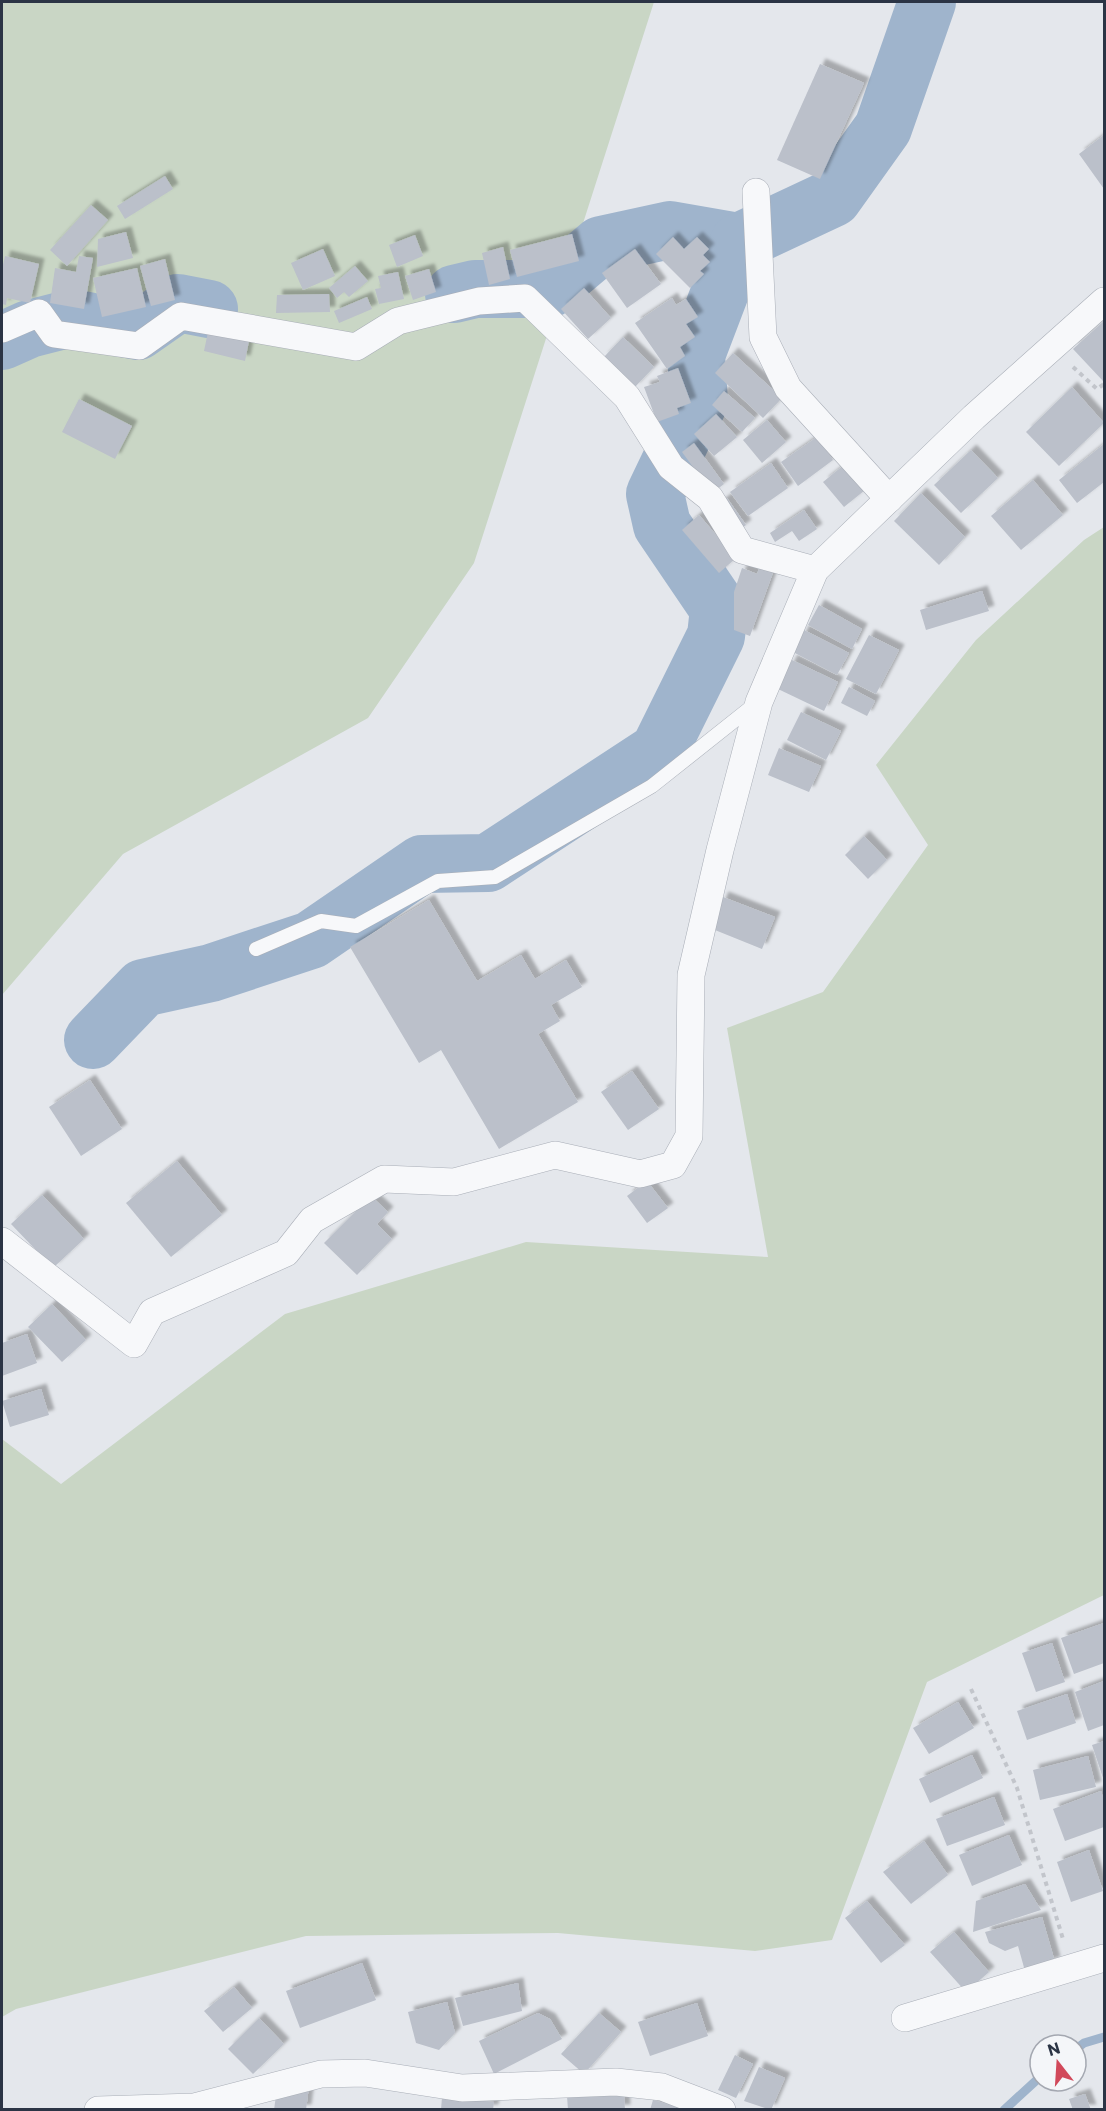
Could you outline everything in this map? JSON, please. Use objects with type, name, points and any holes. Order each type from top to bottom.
[{"type":"street","points":[[756,192],[763,337],[788,388],[889,499]]},
{"type":"street","points":[[2,329],[46,323],[139,346],[181,316],[356,347],[398,321],[479,301],[525,297],[627,397],[671,467],[710,498],[742,550],[814,570]]},
{"type":"street","points":[[2,1241],[134,1344],[152,1312],[286,1252],[312,1220],[384,1179],[453,1182],[555,1155],[640,1174],[673,1165],[689,1136],[691,975],[759,702],[814,570],[974,417],[1104,301]]},
{"type":"street","points":[[905,2018],[1104,1958]]},
{"type":"street","points":[[98,2109],[194,2107],[321,2074],[365,2073],[462,2088],[616,2082],[662,2087],[722,2109]]},
{"type":"lane","points":[[256,949],[321,921],[356,926],[438,881],[495,877],[652,786],[759,702]]},
{"type":"path","points":[[1052,348],[1098,389],[1104,384]]},
{"type":"path","points":[[971,1689],[1017,1788],[1072,1968]]},
{"type":"green space","points":[[2,2],[654,2],[474,563],[368,718],[123,854],[2,995]]},
{"type":"green space","points":[[1104,527],[1104,1595],[927,1682],[832,1940],[755,1951],[558,1933],[306,1936],[16,2009],[2,2017],[2,1439],[61,1484],[285,1314],[526,1242],[768,1257],[727,1028],[823,992],[928,845],[876,765],[976,640],[1084,540]]},
{"type":"building","points":[[820,64],[864,83],[820,179],[777,160]]},
{"type":"building","points":[[1104,135],[1104,189],[1079,154]]},
{"type":"building","points":[[165,176],[173,189],[125,219],[117,206]]},
{"type":"building","points":[[91,205],[108,220],[67,266],[50,250]]},
{"type":"building","points":[[126,232],[133,258],[97,267],[98,239]]},
{"type":"building","points":[[572,234],[579,261],[517,277],[510,250]]},
{"type":"building","points":[[415,235],[423,256],[397,267],[389,245]]},
{"type":"building","points":[[673,237],[684,249],[697,237],[709,249],[703,255],[710,262],[700,271],[704,274],[690,288],[656,254]]},
{"type":"building","points":[[503,247],[510,279],[489,285],[482,253]]},
{"type":"building","points":[[323,249],[335,276],[303,290],[291,263]]},
{"type":"building","points":[[635,249],[661,284],[627,308],[602,273]]},
{"type":"building","points":[[5,256],[39,264],[30,303],[7,298],[6,305],[2,304],[2,269]]},
{"type":"building","points":[[79,256],[93,258],[84,309],[50,303],[55,268],[76,272]]},
{"type":"building","points":[[165,259],[175,300],[151,306],[140,266]]},
{"type":"building","points":[[355,266],[368,281],[349,297],[344,292],[337,298],[329,288]]},
{"type":"building","points":[[137,268],[146,307],[102,317],[93,278]]},
{"type":"building","points":[[429,269],[436,292],[413,300],[405,276]]},
{"type":"building","points":[[398,272],[404,299],[379,304],[375,289],[381,288],[378,276]]},
{"type":"building","points":[[584,288],[611,318],[588,339],[561,309]]},
{"type":"building","points":[[329,294],[330,312],[276,313],[277,295]]},
{"type":"building","points":[[367,297],[372,309],[339,323],[334,311]]},
{"type":"building","points":[[672,298],[676,305],[686,299],[698,317],[686,324],[695,337],[680,347],[685,356],[667,369],[635,323]]},
{"type":"building","points":[[1104,321],[1104,379],[1103,381],[1073,349]]},
{"type":"building","points":[[208,332],[249,341],[245,361],[204,351]]},
{"type":"building","points":[[623,337],[654,367],[634,388],[603,358]]},
{"type":"building","points":[[733,353],[782,398],[763,418],[715,373]]},
{"type":"building","points":[[678,368],[691,403],[677,408],[679,414],[657,422],[644,387],[660,382],[657,376]]},
{"type":"building","points":[[1072,387],[1104,423],[1059,466],[1026,432]]},
{"type":"building","points":[[724,391],[755,418],[742,432],[712,405]]},
{"type":"building","points":[[79,399],[132,426],[115,459],[62,432]]},
{"type":"building","points":[[716,414],[737,437],[714,456],[694,434]]},
{"type":"building","points":[[767,420],[786,442],[762,463],[743,440]]},
{"type":"building","points":[[817,437],[833,460],[798,486],[781,462]]},
{"type":"building","points":[[694,443],[724,484],[712,493],[682,452]]},
{"type":"building","points":[[1104,444],[1104,482],[1077,503],[1059,480]]},
{"type":"building","points":[[971,450],[998,478],[961,513],[934,485]]},
{"type":"building","points":[[771,463],[788,488],[748,516],[730,492]]},
{"type":"building","points":[[844,465],[865,490],[844,507],[823,482]]},
{"type":"building","points":[[1033,480],[1063,515],[1021,550],[991,516]]},
{"type":"building","points":[[921,493],[965,537],[939,565],[894,521]]},
{"type":"building","points":[[727,498],[746,525],[738,531],[718,505]]},
{"type":"building","points":[[804,510],[817,529],[799,541],[792,531],[775,542],[770,533]]},
{"type":"building","points":[[699,515],[736,558],[719,573],[682,530]]},
{"type":"building","points":[[762,562],[775,567],[750,636],[734,630],[734,592],[742,568],[757,574]]},
{"type":"building","points":[[982,591],[989,611],[926,630],[920,610]]},
{"type":"building","points":[[819,605],[862,629],[852,649],[808,625]]},
{"type":"building","points":[[804,630],[849,653],[837,675],[793,652]]},
{"type":"building","points":[[869,635],[899,650],[876,694],[846,679]]},
{"type":"building","points":[[792,660],[838,682],[824,711],[778,689]]},
{"type":"building","points":[[849,687],[875,701],[867,716],[841,703]]},
{"type":"building","points":[[801,712],[841,731],[826,760],[787,740]]},
{"type":"building","points":[[779,748],[821,766],[809,792],[768,775]]},
{"type":"building","points":[[864,836],[887,860],[868,879],[845,855]]},
{"type":"building","points":[[723,897],[775,917],[762,949],[710,928]]},
{"type":"building","points":[[429,900],[477,981],[521,955],[535,979],[566,960],[582,987],[551,1005],[560,1021],[538,1034],[578,1102],[499,1149],[441,1050],[419,1063],[350,947]]},
{"type":"building","points":[[632,1071],[659,1109],[628,1130],[601,1092]]},
{"type":"building","points":[[90,1080],[122,1129],[81,1156],[49,1107]]},
{"type":"building","points":[[177,1161],[222,1215],[171,1257],[126,1203]]},
{"type":"building","points":[[647,1181],[668,1208],[647,1223],[627,1196]]},
{"type":"building","points":[[42,1195],[84,1239],[53,1268],[11,1224]]},
{"type":"building","points":[[371,1196],[388,1212],[377,1224],[392,1239],[357,1275],[324,1243]]},
{"type":"building","points":[[52,1304],[86,1340],[62,1362],[28,1327]]},
{"type":"building","points":[[27,1334],[37,1363],[2,1376],[2,1343]]},
{"type":"building","points":[[41,1389],[49,1415],[10,1427],[2,1401]]},
{"type":"building","points":[[1104,1623],[1104,1663],[1074,1674],[1061,1638]]},
{"type":"building","points":[[1052,1643],[1065,1682],[1036,1692],[1022,1653]]},
{"type":"building","points":[[1104,1681],[1104,1725],[1088,1731],[1075,1692]]},
{"type":"building","points":[[1067,1694],[1076,1723],[1027,1740],[1017,1711]]},
{"type":"building","points":[[958,1702],[974,1728],[929,1754],[913,1728]]},
{"type":"building","points":[[1104,1741],[1104,1781],[1092,1745]]},
{"type":"building","points":[[972,1755],[983,1778],[930,1803],[919,1779]]},
{"type":"building","points":[[1088,1756],[1096,1787],[1040,1800],[1033,1770]]},
{"type":"building","points":[[1101,1791],[1104,1801],[1104,1827],[1065,1841],[1053,1809]]},
{"type":"building","points":[[994,1797],[1005,1825],[947,1846],[936,1819]]},
{"type":"building","points":[[1009,1835],[1022,1865],[972,1886],[959,1855]]},
{"type":"building","points":[[924,1841],[948,1875],[911,1904],[883,1872]]},
{"type":"building","points":[[1089,1850],[1103,1891],[1071,1902],[1057,1862]]},
{"type":"building","points":[[1025,1884],[1041,1910],[973,1932],[976,1901]]},
{"type":"building","points":[[867,1901],[905,1945],[881,1963],[845,1918]]},
{"type":"building","points":[[1042,1917],[1055,1962],[1025,1971],[1018,1946],[1005,1951],[989,1943],[985,1932]]},
{"type":"building","points":[[954,1932],[989,1972],[966,1992],[930,1952]]},
{"type":"building","points":[[362,1963],[376,2000],[300,2028],[286,1991]]},
{"type":"building","points":[[518,1983],[522,2011],[463,2026],[455,1998]]},
{"type":"building","points":[[234,1987],[252,2008],[223,2032],[204,2011]]},
{"type":"building","points":[[447,2002],[455,2033],[439,2050],[416,2043],[408,2012]]},
{"type":"building","points":[[697,2003],[708,2036],[650,2056],[638,2022]]},
{"type":"building","points":[[538,2013],[550,2019],[562,2039],[494,2074],[479,2041]]},
{"type":"building","points":[[599,2013],[621,2032],[584,2074],[561,2054]]},
{"type":"building","points":[[259,2018],[284,2044],[253,2074],[228,2049]]},
{"type":"building","points":[[735,2055],[753,2064],[736,2098],[718,2090]]},
{"type":"building","points":[[759,2067],[785,2078],[771,2110],[744,2101]]},
{"type":"building","points":[[278,2081],[309,2086],[306,2110],[274,2110]]},
{"type":"building","points":[[624,2093],[625,2110],[568,2110],[567,2096]]},
{"type":"building","points":[[1085,2094],[1091,2110],[1073,2110],[1069,2099]]},
{"type":"building","points":[[442,2097],[494,2102],[493,2110],[441,2110]]},
{"type":"building","points":[[653,2100],[687,2109],[687,2110],[650,2110]]},
{"type":"waterway","points":[[454,294],[475,289],[549,289],[601,245],[670,230],[739,242],[833,198],[883,128],[927,2]]},
{"type":"waterway","points":[[93,1040],[143,988],[211,973],[311,940],[422,864],[488,863],[659,751],[716,636],[719,609],[662,525],[655,494],[699,402],[696,355],[739,242]]},
{"type":"waterway","points":[[2,341],[29,329],[72,318],[138,331],[178,303],[209,309]]},
{"type":"waterway","points":[[1088,2042],[1104,2037]]},
{"type":"waterway","points":[[1004,2110],[1028,2088]]}]
